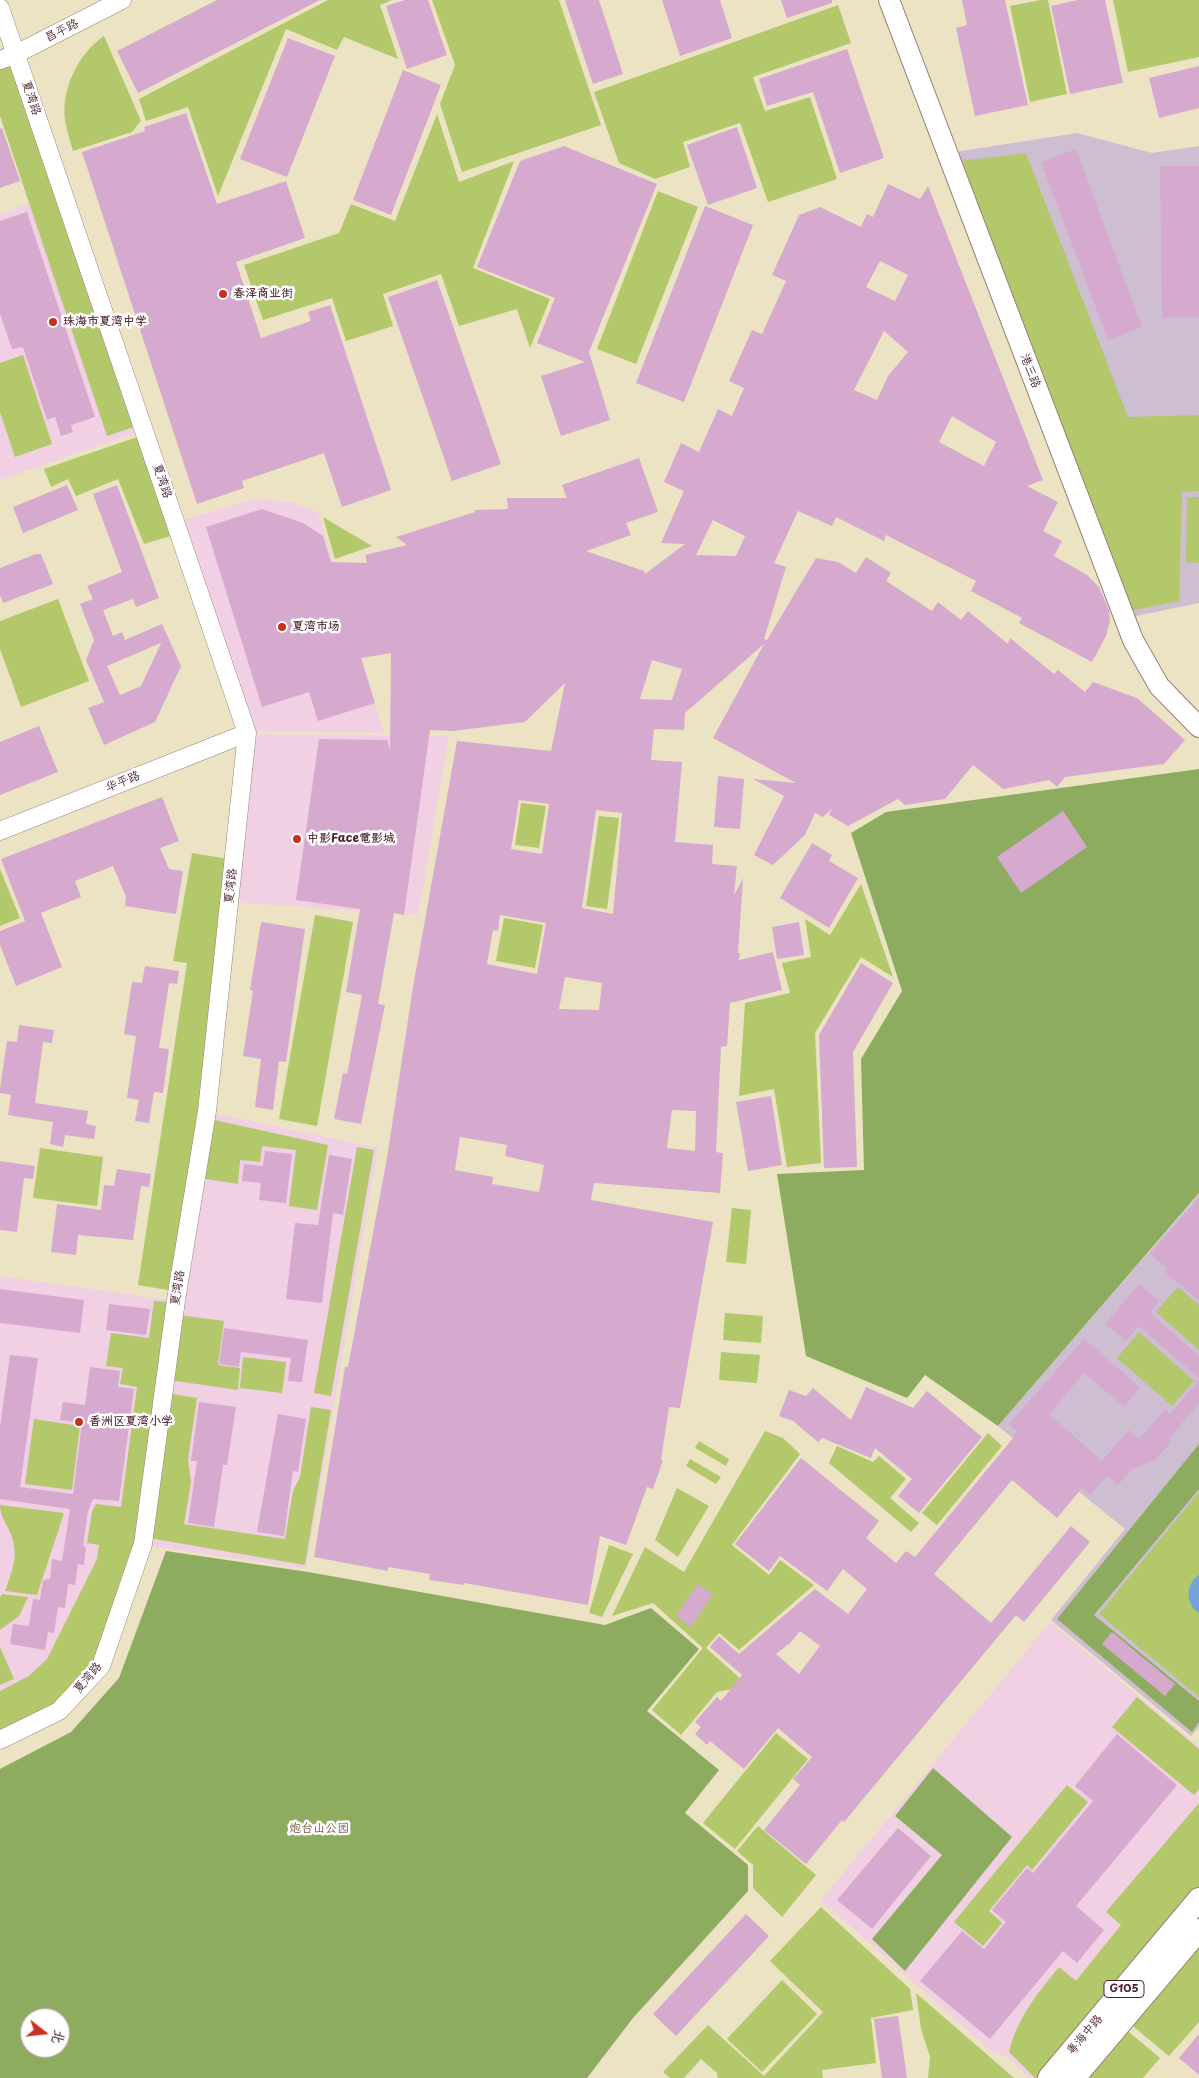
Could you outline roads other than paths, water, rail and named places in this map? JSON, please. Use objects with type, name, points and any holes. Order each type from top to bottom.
[{"type":"highway","name":"粤海中路","points":[[1049,2078],[1199,1899]]},
{"type":"highway","name":"粤海中路","points":[[1074,2078],[1199,1930]]},
{"type":"main road","name":"港三路","points":[[889,0],[1133,640],[1159,686],[1199,727]]},
{"type":"street","name":"昌平路","points":[[8,57],[122,0]]},
{"type":"street","name":"夏湾路","points":[[0,8],[8,57],[247,733],[207,1111],[176,1300],[143,1544],[101,1666],[58,1711],[0,1740]]},
{"type":"street","name":"华平路","points":[[0,831],[247,733]]},
{"type":"water","points":[[1199,1575],[1199,1613],[1191,1605],[1188,1594],[1191,1583]]},
{"type":"place","name":"春泽商业街","points":[[223,294]]},
{"type":"place","name":"珠海市夏湾中学","points":[[53,322]]},
{"type":"place","name":"夏湾市场","points":[[282,627]]},
{"type":"place","name":"中影Face電影城","points":[[297,839]]},
{"type":"place","name":"香洲区夏湾小学","points":[[79,1422]]},
{"type":"park label","name":"炮台山公园","points":[[319,1829]]}]
